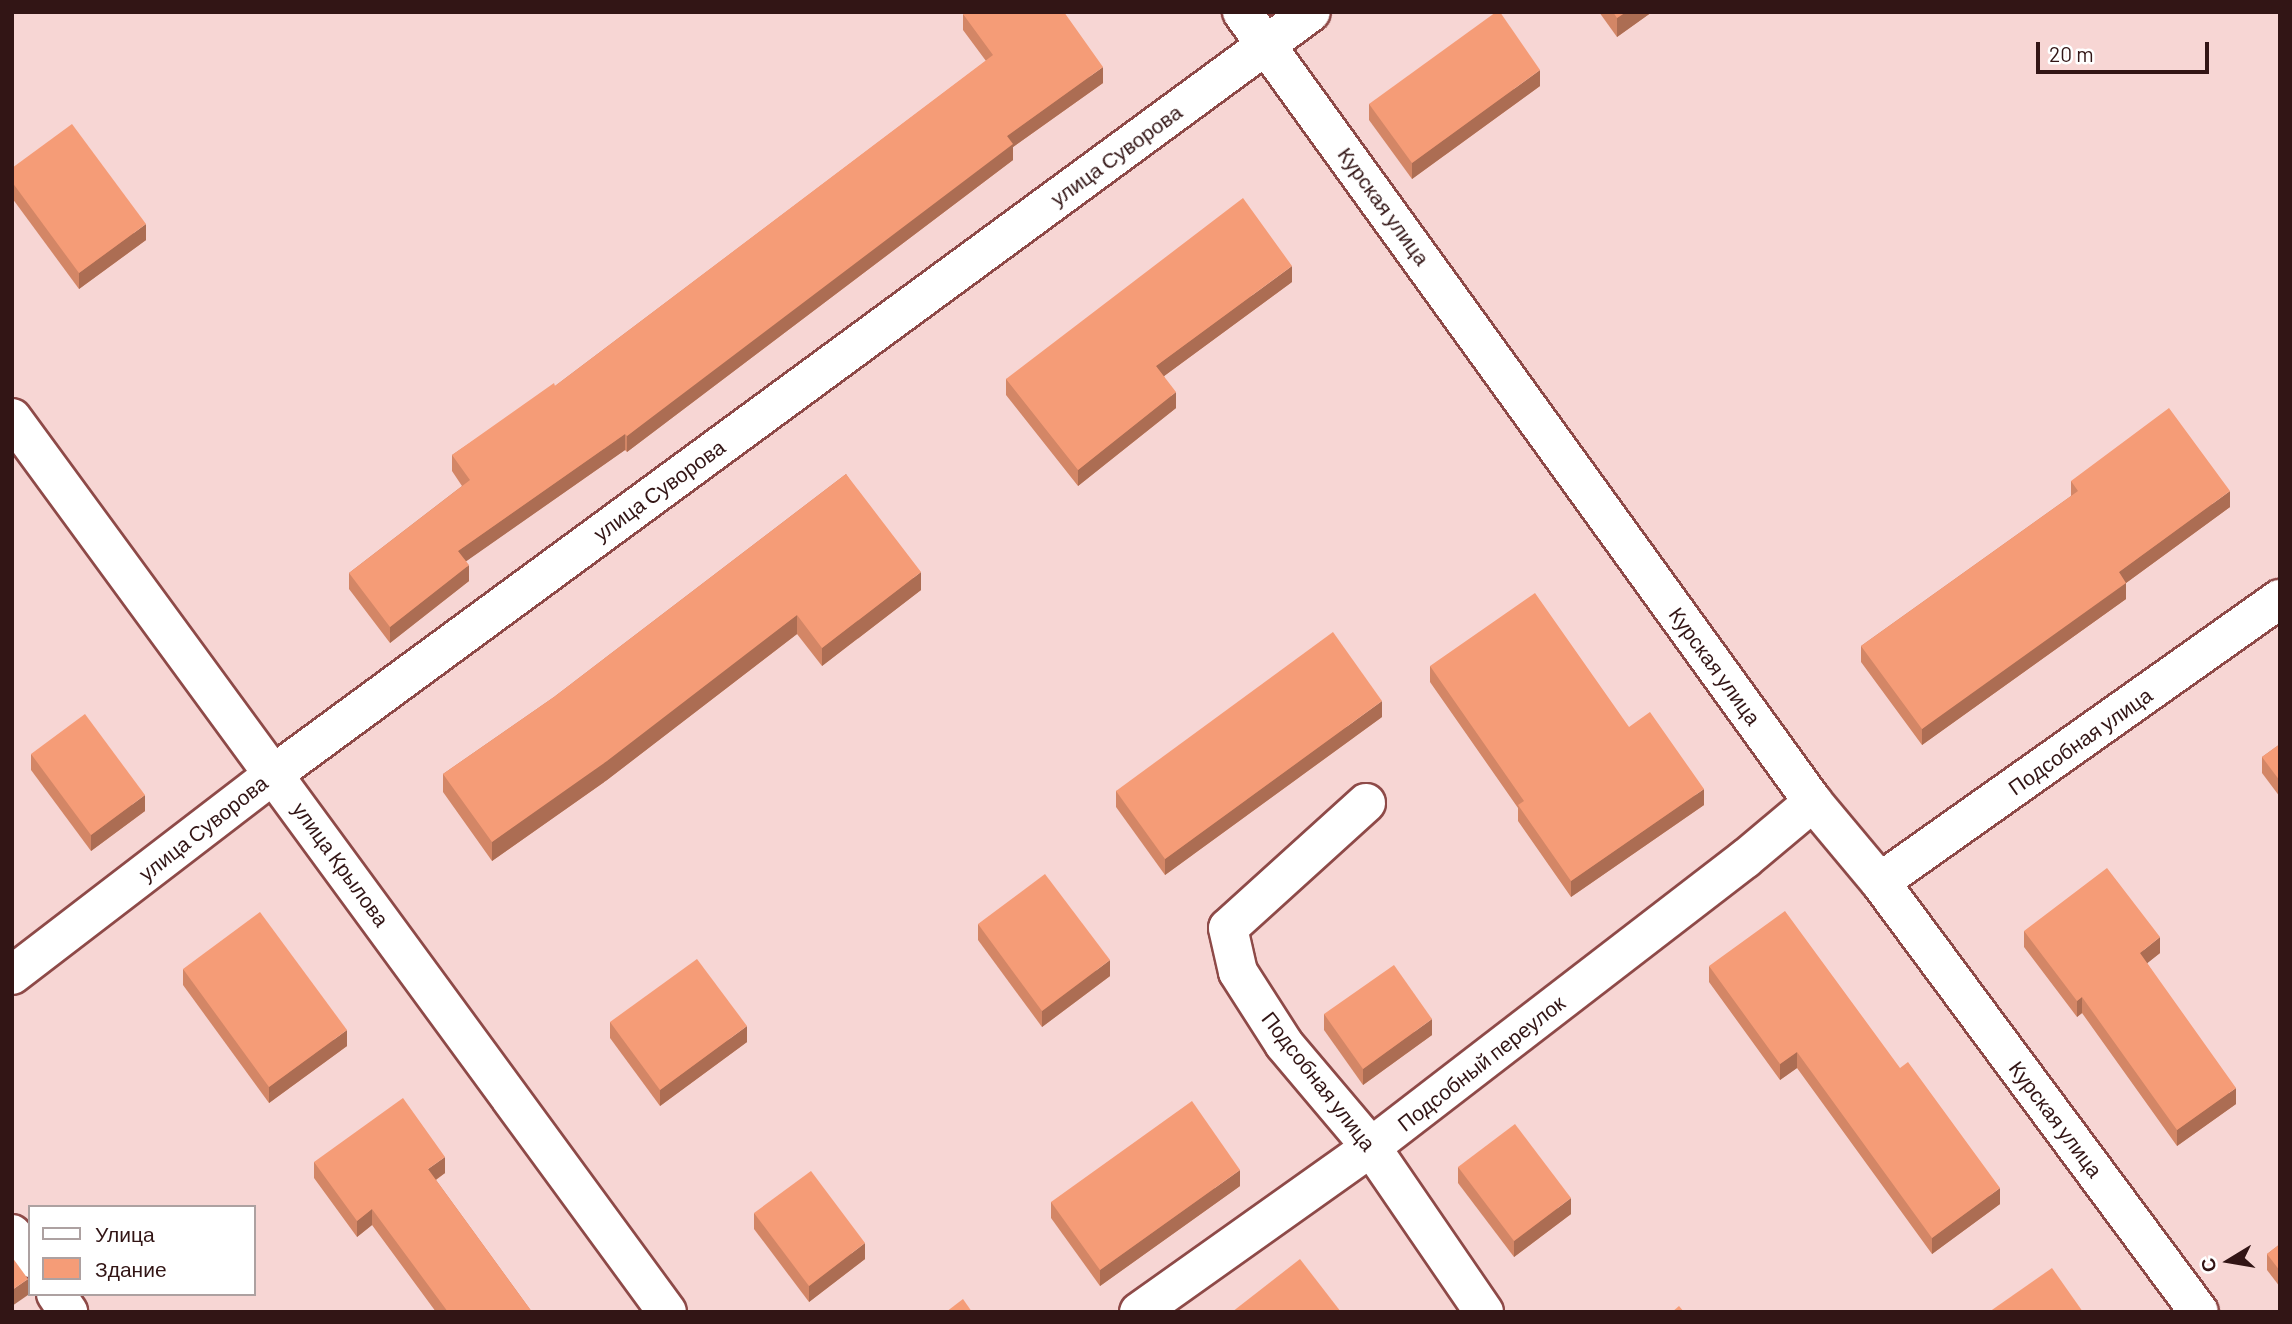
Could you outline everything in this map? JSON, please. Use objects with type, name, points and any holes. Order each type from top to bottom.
[{"type":"street","name":"Курская улица","points":[[1242,12],[1813,802],[1880,882],[2199,1312]]},
{"type":"street","name":"улица Суворова","points":[[12,975],[275,773],[1311,12]]},
{"type":"street","name":"улица Крылова","points":[[12,418],[275,773],[667,1312]]},
{"type":"street","name":"Подсобная улица","points":[[1880,882],[2280,599]]},
{"type":"street","name":"Подсобный переулок","points":[[1139,1312],[1371,1147],[1745,859],[1813,802]]},
{"type":"street","name":"Подсобная улица","points":[[1366,803],[1228,928],[1238,972],[1284,1044],[1371,1147],[1484,1312]]},
{"type":"street","points":[[12,1234],[28,1255]]},
{"type":"street","points":[[56,1296],[68,1312]]},
{"type":"building","points":[[1064,12],[1103,67],[1007,136],[1013,144],[627,436],[625,434],[458,551],[469,565],[390,627],[349,573],[470,480],[452,455],[554,383],[555,386],[993,55],[963,14]]},
{"type":"building","points":[[1496,12],[1500,12],[1540,70],[1412,163],[1369,104]]},
{"type":"building","points":[[1613,12],[1626,12],[1617,18]]},
{"type":"building","points":[[72,124],[146,224],[79,273],[12,182],[12,168]]},
{"type":"building","points":[[1243,198],[1292,266],[1156,366],[1176,392],[1078,470],[1006,379]]},
{"type":"building","points":[[2169,408],[2230,491],[2119,572],[2126,583],[1922,729],[1861,646],[2078,491],[2071,481]]},
{"type":"building","points":[[846,474],[921,572],[822,648],[797,615],[607,761],[492,842],[443,774],[554,697]]},
{"type":"building","points":[[1535,593],[1629,727],[1650,712],[1704,789],[1571,881],[1518,805],[1524,801],[1430,666]]},
{"type":"building","points":[[1333,632],[1382,701],[1165,859],[1116,791]]},
{"type":"building","points":[[85,714],[145,795],[91,835],[31,754]]},
{"type":"building","points":[[2280,744],[2280,781],[2262,757]]},
{"type":"building","points":[[2107,868],[2160,937],[2140,953],[2236,1088],[2177,1130],[2082,997],[2077,1001],[2024,931]]},
{"type":"building","points":[[1045,874],[1110,960],[1042,1011],[978,924]]},
{"type":"building","points":[[1785,911],[1900,1068],[1908,1062],[2000,1188],[1932,1238],[1797,1052],[1780,1064],[1709,966]]},
{"type":"building","points":[[260,912],[347,1030],[269,1087],[183,969]]},
{"type":"building","points":[[697,959],[747,1026],[660,1090],[610,1022]]},
{"type":"building","points":[[1394,965],[1432,1019],[1363,1069],[1324,1014]]},
{"type":"building","points":[[403,1098],[445,1157],[428,1169],[532,1312],[448,1312],[372,1209],[357,1221],[314,1162]]},
{"type":"building","points":[[1192,1101],[1240,1170],[1100,1270],[1051,1202]]},
{"type":"building","points":[[1515,1124],[1571,1198],[1514,1241],[1458,1167]]},
{"type":"building","points":[[811,1171],[865,1243],[809,1286],[754,1213]]},
{"type":"building","points":[[2280,1244],[2280,1271],[2267,1254]]},
{"type":"building","points":[[12,1257],[28,1279],[12,1290]]},
{"type":"building","points":[[1300,1259],[1341,1312],[1232,1312]]},
{"type":"building","points":[[2052,1268],[2083,1312],[1989,1312]]},
{"type":"building","points":[[963,1299],[972,1312],[946,1312]]},
{"type":"building","points":[[1679,1306],[1684,1312],[1672,1312]]}]
